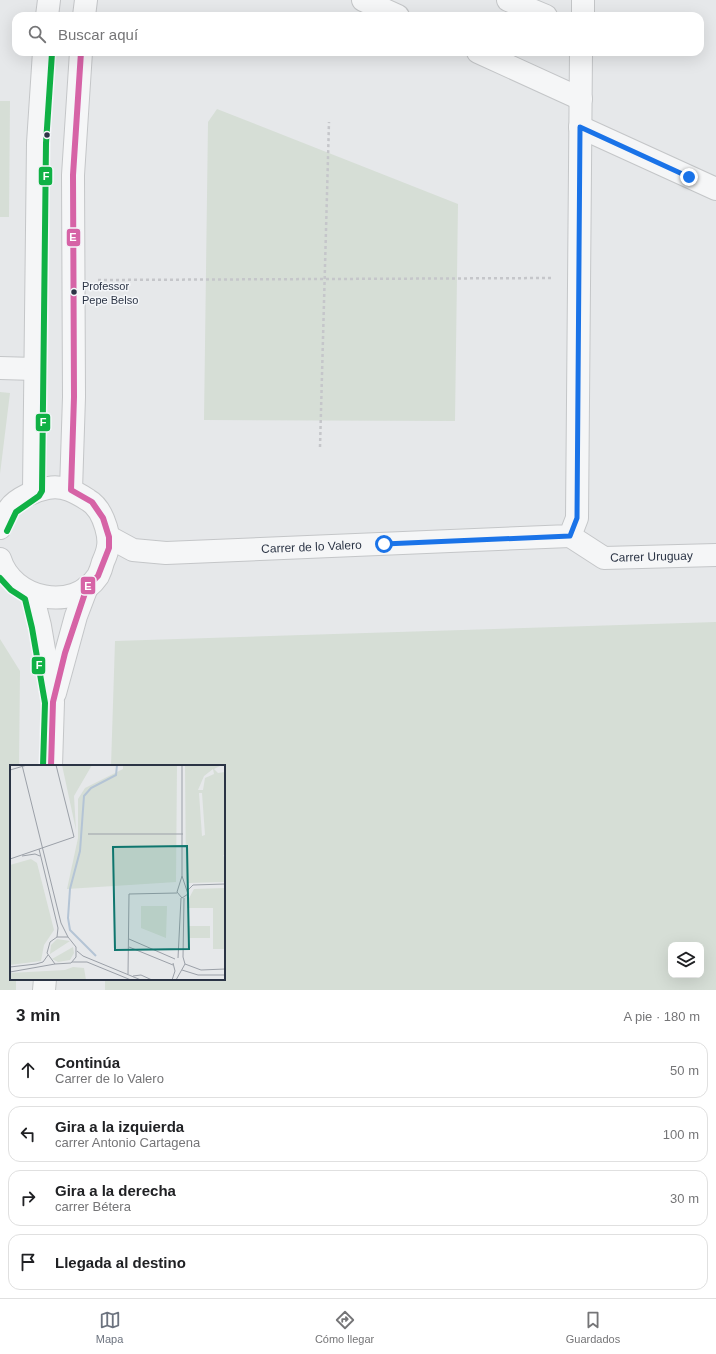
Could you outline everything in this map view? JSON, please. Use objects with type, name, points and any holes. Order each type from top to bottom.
[{"type":"street","points":[[48,12],[49,0]]},
{"type":"street","points":[[84,12],[86,0]]},
{"type":"street","points":[[363,0],[389,12]]},
{"type":"street","points":[[506,12],[507,0],[536,12]]},
{"type":"street","points":[[583,0],[583,12]]},
{"type":"street","points":[[34,490],[38,143],[44,56]]},
{"type":"street","points":[[71,490],[74,397],[73,175],[81,56]]},
{"type":"street","points":[[489,56],[581,99]]},
{"type":"street","points":[[574,527],[581,56]]},
{"type":"street","points":[[580,127],[716,189]]},
{"type":"street","points":[[0,368],[35,369]]},
{"type":"street","points":[[0,528],[10,507],[34,490],[54,487],[71,490],[92,502],[103,518],[109,537],[109,548],[98,576],[87,587],[77,593],[63,598],[44,598],[32,594],[15,584],[1,564]]},
{"type":"street","name":"Carrer de lo Valero","points":[[109,537],[133,550],[166,553],[574,527]]},
{"type":"street","name":"Carrer Uruguay","points":[[574,527],[604,558],[716,555]]},
{"type":"street","points":[[53,702],[76,616],[87,587]]},
{"type":"street","points":[[32,594],[40,626],[53,702],[51,765]]},
{"type":"street","points":[[44,990],[45,980]]},
{"type":"path","points":[[320,447],[329,122]]},
{"type":"path","points":[[73,280],[578,278]]},
{"type":"shaded area","points":[[0,101],[10,101],[9,217],[0,217]]},
{"type":"shaded area","points":[[217,109],[458,204],[455,421],[204,420],[208,122]]},
{"type":"shaded area","points":[[0,392],[10,393],[0,474]]},
{"type":"shaded area","points":[[716,622],[716,990],[105,990],[105,980],[225,980],[225,765],[111,765],[115,641]]},
{"type":"shaded area","points":[[0,639],[20,671],[19,765],[10,765],[10,980],[16,980],[16,990],[0,990]]},
{"type":"transit line","name":"F","points":[[7,531],[16,512],[39,496],[42,491],[46,143],[52,56]]},
{"type":"transit line","name":"E","points":[[51,765],[53,702],[65,653],[87,587],[98,576],[109,548],[109,537],[103,518],[92,502],[71,490],[74,397],[73,175],[81,56]]},
{"type":"transit line","name":"F","points":[[0,578],[11,590],[25,599],[32,628],[45,703],[43,765]]},
{"type":"place","name":"Professor Pepe Belso","points":[[74,292]]},
{"type":"route","points":[[384,544],[570,536],[577,518],[580,127],[689,177]]}]
